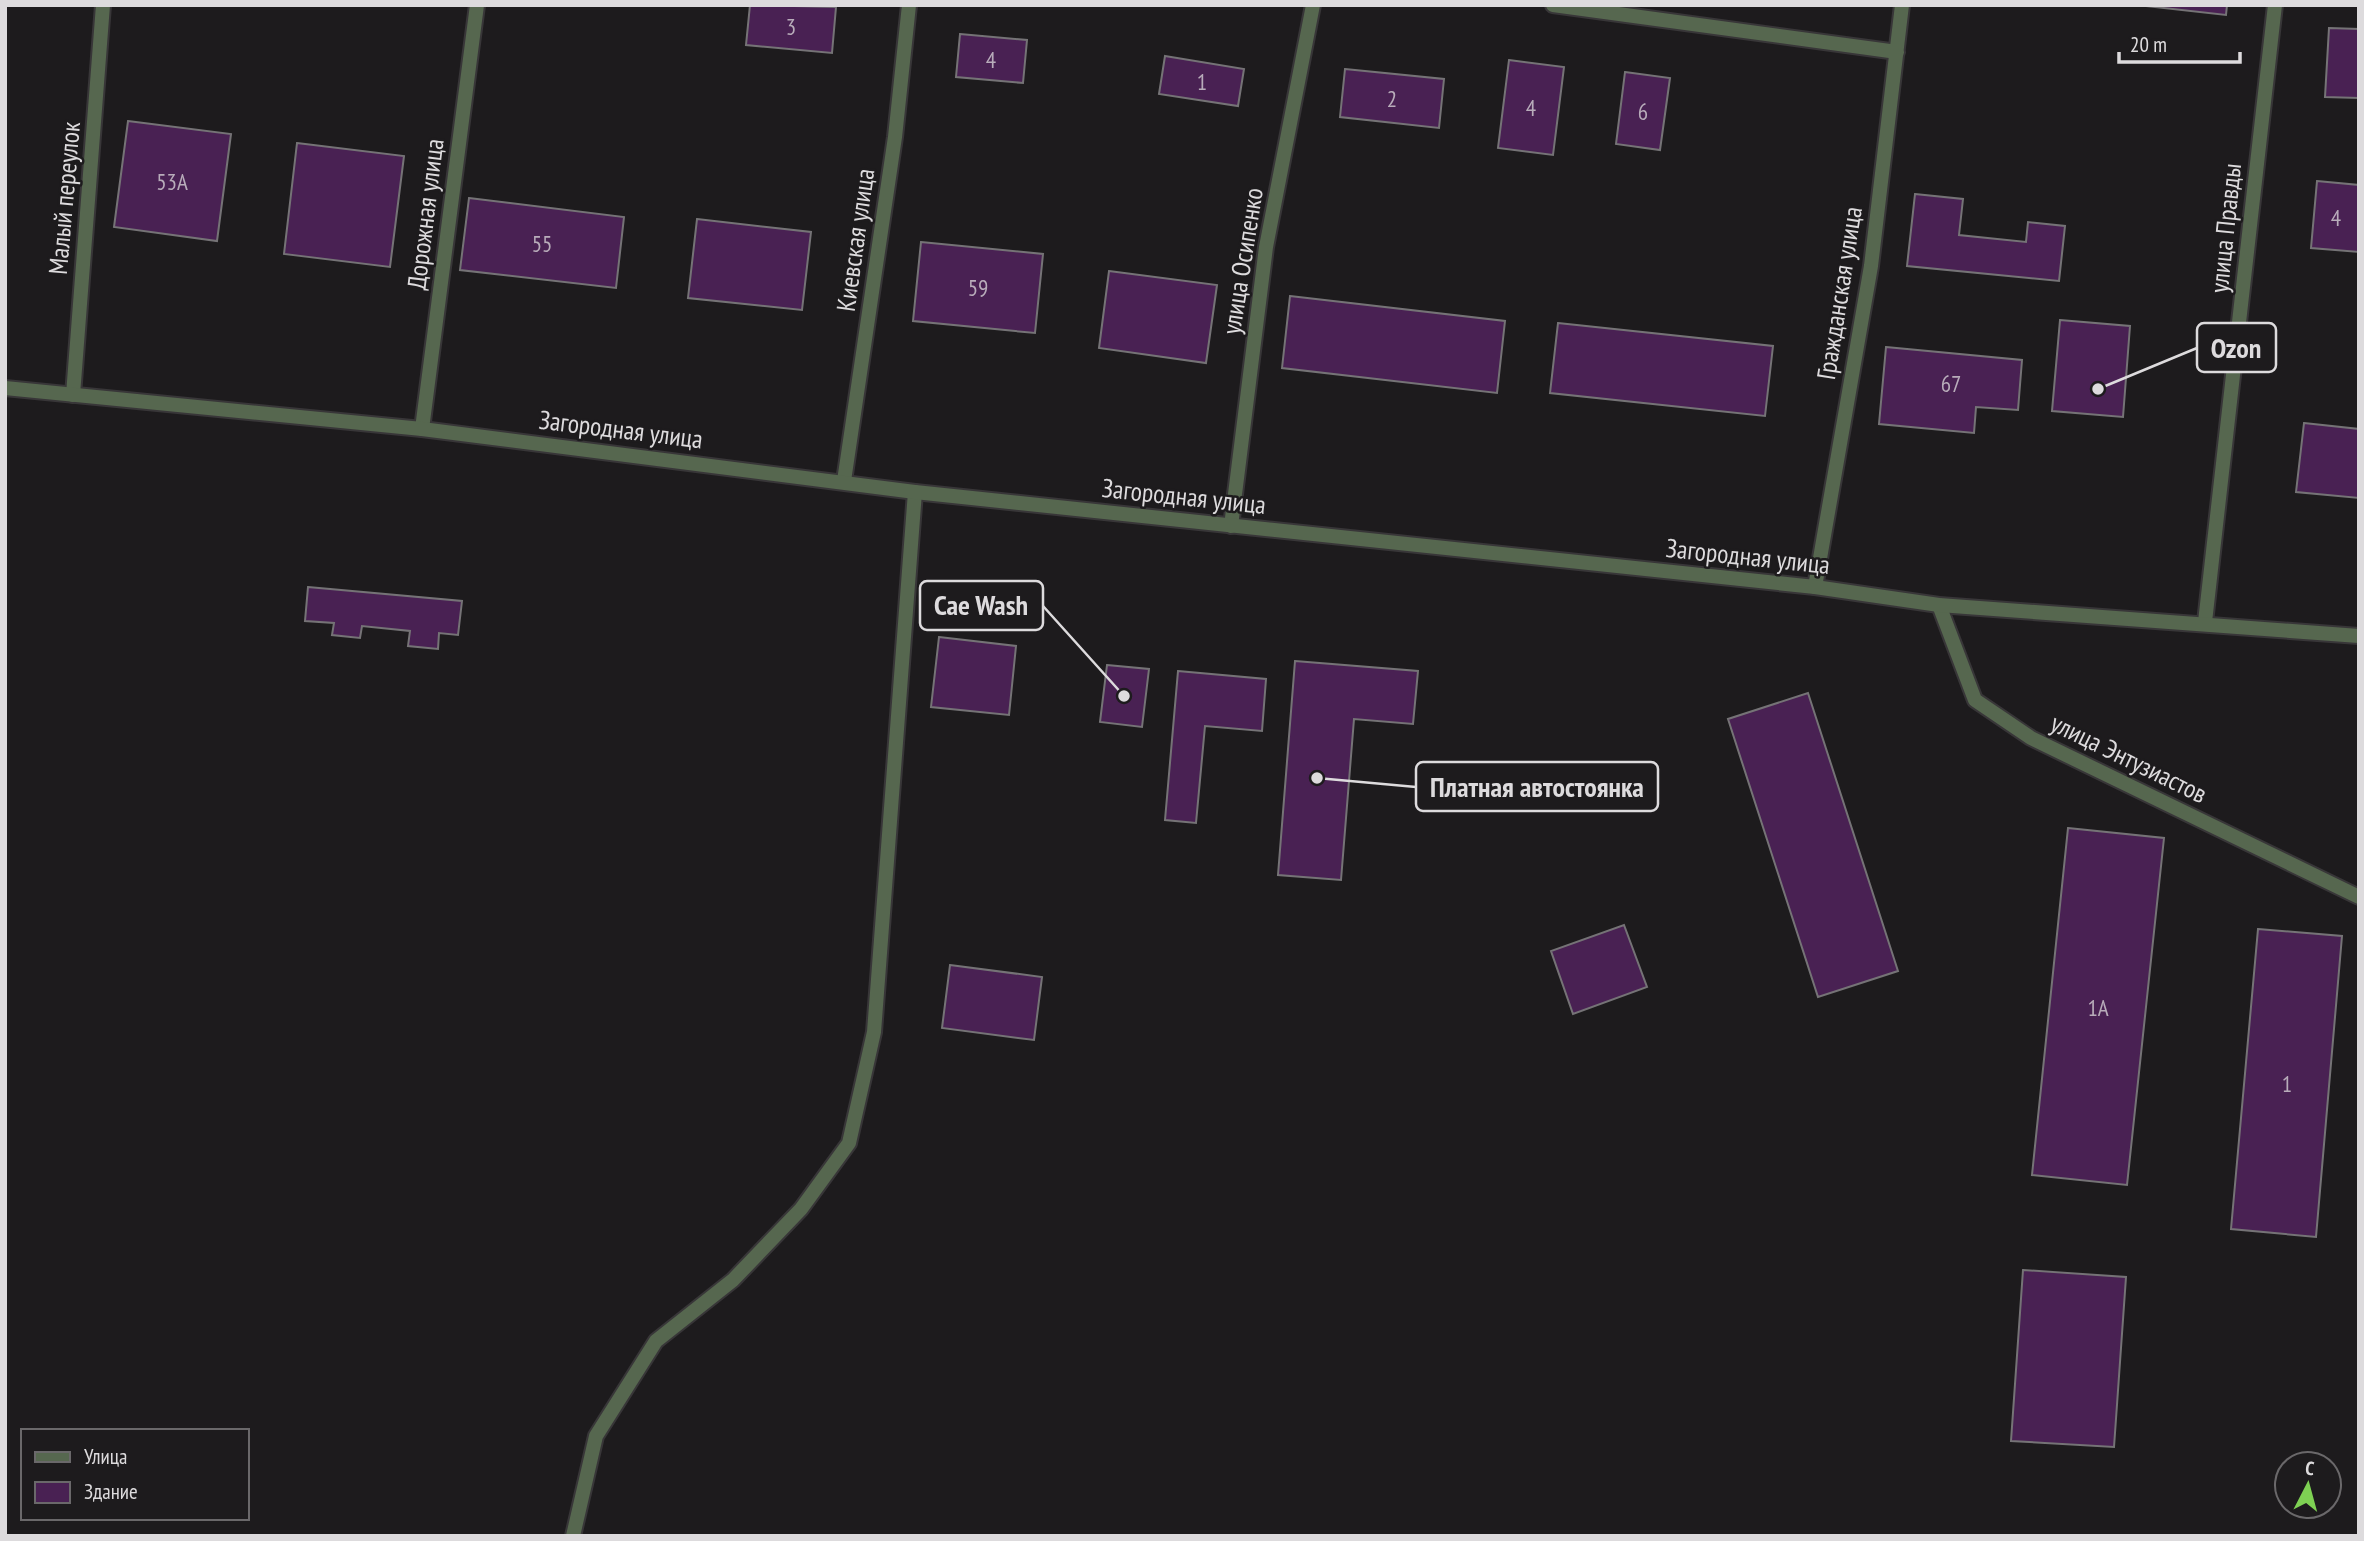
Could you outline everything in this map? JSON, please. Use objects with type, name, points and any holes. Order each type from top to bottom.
[{"type":"street","name":"Малый переулок","points":[[73,396],[103,5]]},
{"type":"street","name":"Дорожная улица","points":[[422,429],[477,5]]},
{"type":"street","name":"Киевская улица","points":[[844,481],[895,137],[909,5]]},
{"type":"street","name":"улица Осипенко","points":[[1231,526],[1266,247],[1313,5]]},
{"type":"street","points":[[1553,5],[1897,52]]},
{"type":"street","name":"Гражданская улица","points":[[1815,587],[1871,266],[1902,5]]},
{"type":"street","name":"улица Правды","points":[[2205,622],[2275,5]]},
{"type":"street","name":"Загородная улица","points":[[5,388],[422,429],[915,492],[1815,587],[1939,604],[2205,622],[2359,636]]},
{"type":"street","points":[[573,1536],[596,1436],[656,1341],[733,1280],[801,1209],[849,1143],[874,1032],[915,492]]},
{"type":"street","name":"улица Энтузиастов","points":[[1939,604],[1975,700],[2031,738],[2359,897]]},
{"type":"building","points":[[750,5],[836,7],[832,53],[746,45]]},
{"type":"building","points":[[2137,5],[2227,5],[2226,15]]},
{"type":"building","points":[[2329,28],[2359,29],[2359,98],[2325,97]]},
{"type":"building","points":[[960,34],[1027,40],[1023,83],[956,77]]},
{"type":"building","points":[[1165,56],[1244,69],[1238,106],[1159,94]]},
{"type":"building","points":[[1509,60],[1564,67],[1553,155],[1498,148]]},
{"type":"building","points":[[1345,69],[1444,79],[1439,128],[1340,117]]},
{"type":"building","points":[[1625,72],[1670,78],[1660,150],[1616,144]]},
{"type":"building","points":[[128,121],[231,134],[217,241],[114,227]]},
{"type":"building","points":[[297,143],[404,156],[390,267],[284,254]]},
{"type":"building","points":[[2317,181],[2359,185],[2359,252],[2311,248]]},
{"type":"building","points":[[1915,194],[1963,199],[1959,235],[2026,242],[2028,222],[2065,226],[2059,281],[1907,266]]},
{"type":"building","points":[[469,198],[624,217],[616,288],[460,270]]},
{"type":"building","points":[[697,219],[811,232],[802,310],[688,298]]},
{"type":"building","points":[[921,242],[1043,254],[1035,333],[913,321]]},
{"type":"building","points":[[1109,271],[1217,285],[1206,363],[1099,348]]},
{"type":"building","points":[[1290,296],[1505,321],[1497,393],[1282,368]]},
{"type":"building","points":[[2060,320],[2130,326],[2123,417],[2052,411]]},
{"type":"building","points":[[1558,323],[1773,346],[1765,416],[1550,393]]},
{"type":"building","points":[[1886,347],[2022,360],[2018,410],[1976,407],[1974,433],[1879,424]]},
{"type":"building","points":[[2304,423],[2359,429],[2359,498],[2296,492]]},
{"type":"building","points":[[308,587],[462,601],[458,635],[439,633],[438,649],[408,646],[410,631],[362,626],[360,638],[332,635],[334,623],[305,621]]},
{"type":"building","points":[[939,637],[1016,646],[1009,715],[931,707]]},
{"type":"building","points":[[1295,661],[1418,671],[1413,724],[1354,719],[1341,880],[1278,875]]},
{"type":"building","points":[[1107,665],[1149,669],[1142,727],[1100,722]]},
{"type":"building","points":[[1178,671],[1266,679],[1262,731],[1205,726],[1196,823],[1165,820]]},
{"type":"building","points":[[1808,693],[1898,971],[1818,997],[1728,719]]},
{"type":"building","points":[[2068,828],[2164,838],[2127,1185],[2032,1175]]},
{"type":"building","points":[[1624,925],[1647,987],[1573,1014],[1551,951]]},
{"type":"building","points":[[2258,929],[2342,936],[2316,1237],[2231,1229]]},
{"type":"building","points":[[950,965],[1042,977],[1034,1040],[942,1028]]},
{"type":"building","points":[[2023,1270],[2126,1277],[2114,1447],[2011,1441]]},
{"type":"place","name":"Ozon","points":[[2098,389]]},
{"type":"place","name":"Cae Wash","points":[[1124,696]]},
{"type":"place","name":"Платная автостоянка","points":[[1317,778]]}]
